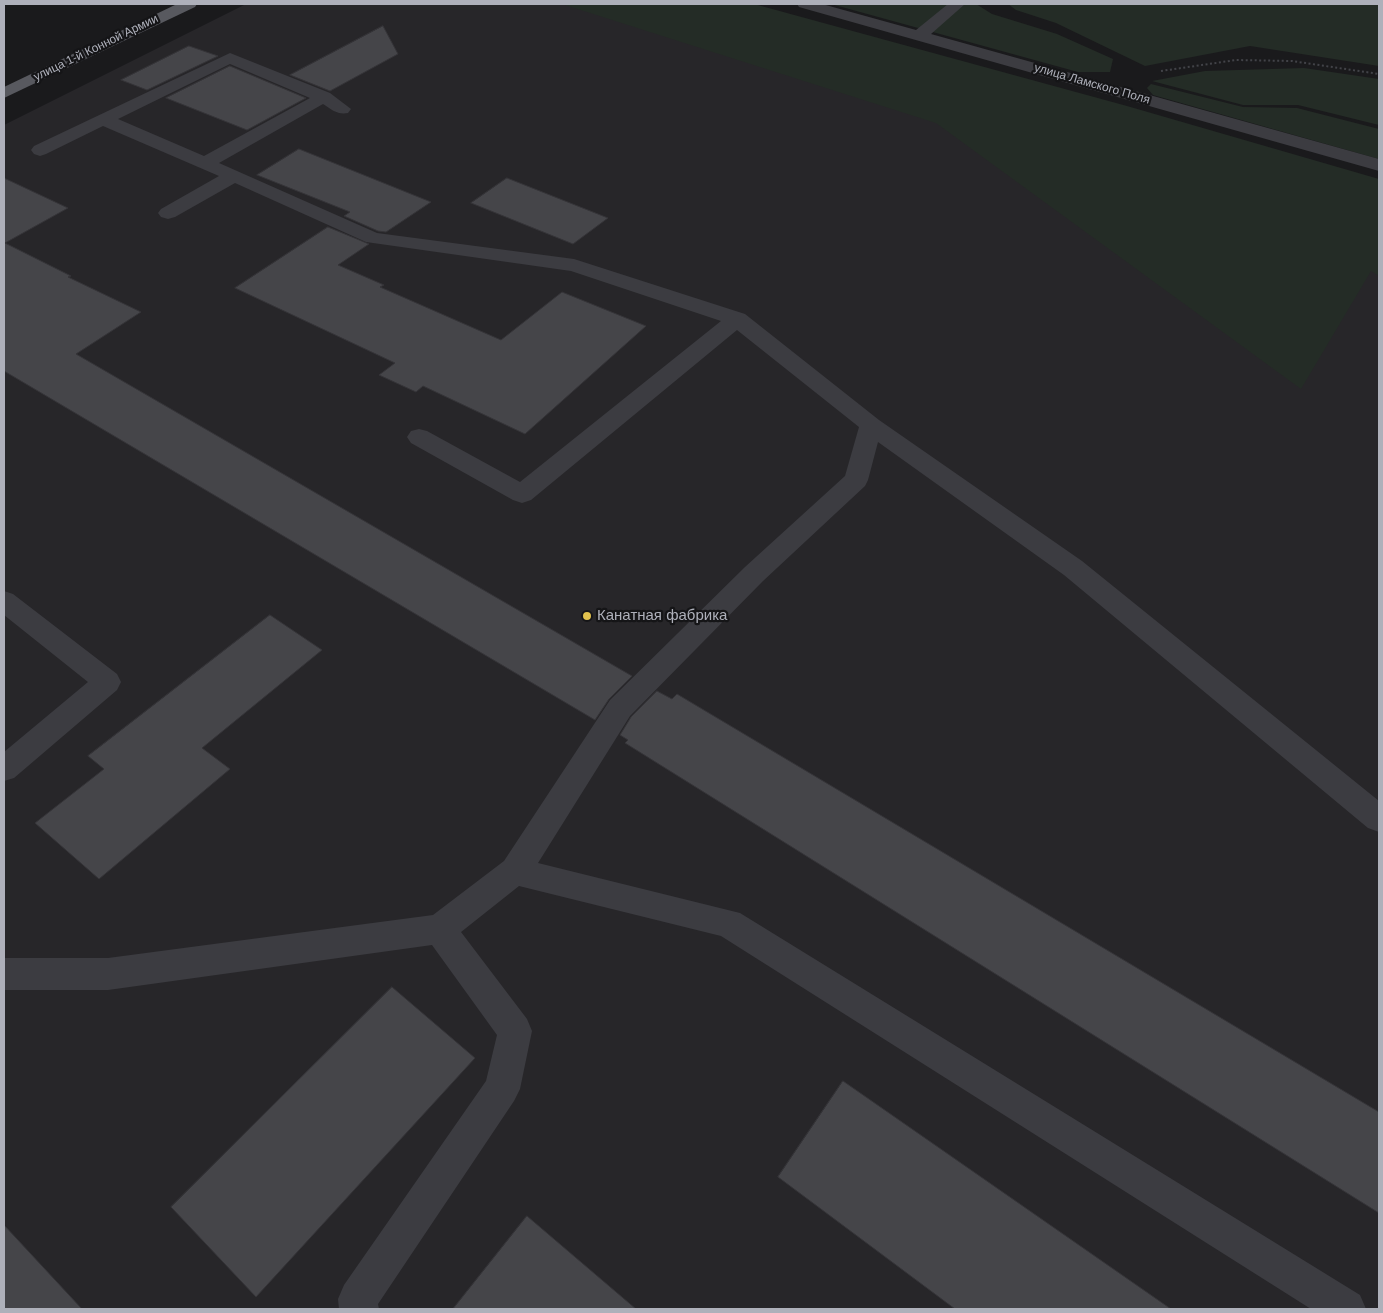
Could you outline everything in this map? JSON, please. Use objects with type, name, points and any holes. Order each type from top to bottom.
[{"type":"main road","name":"улица 1-й Конной Армии","points":[[4,92],[189,4]]},
{"type":"street","name":"улица Ламского Поля","points":[[805,4],[1379,165]]},
{"type":"street","points":[[919,36],[957,4]]},
{"type":"street","points":[[40,150],[230,58],[324,97],[342,109]]},
{"type":"street","points":[[205,163],[324,97]]},
{"type":"street","points":[[102,119],[373,238],[574,265],[737,319],[871,425],[1073,568],[1379,819]]},
{"type":"street","points":[[168,213],[234,176]]},
{"type":"street","points":[[420,437],[522,494],[737,319]]},
{"type":"street","points":[[4,974],[108,974],[440,929],[515,871],[620,708],[754,574],[856,480],[871,425]]},
{"type":"street","points":[[4,601],[107,682],[4,769]]},
{"type":"street","points":[[515,871],[728,922],[1346,1309]]},
{"type":"street","points":[[359,1309],[358,1299],[502,1089],[515,1031],[440,929]]},
{"type":"path","points":[[1097,85],[1184,66],[1236,60],[1292,61],[1379,74]]},
{"type":"shaded area","points":[[246,4],[575,4],[1367,260],[1379,268],[1379,1309],[4,1309],[4,125]]},
{"type":"shaded area","points":[[562,4],[754,4],[1127,106],[1379,179],[1379,276],[1371,271],[1301,389],[936,123]]},
{"type":"shaded area","points":[[831,4],[976,4],[992,14],[1057,34],[1113,59],[1110,72],[1078,72]]},
{"type":"shaded area","points":[[1008,4],[1379,4],[1379,66],[1250,46],[1145,66],[1056,23],[1016,10]]},
{"type":"shaded area","points":[[1304,68],[1379,79],[1379,125],[1298,105],[1243,105],[1152,81],[1205,71]]},
{"type":"shaded area","points":[[1151,84],[1243,107],[1297,108],[1379,129],[1379,159],[1153,95],[1147,88]]},
{"type":"building","points":[[383,26],[398,54],[330,91],[290,75]]},
{"type":"building","points":[[189,46],[218,56],[147,90],[121,80]]},
{"type":"building","points":[[230,66],[306,98],[247,130],[166,98]]},
{"type":"building","points":[[299,149],[431,202],[386,232],[378,231],[344,216],[350,212],[257,175]]},
{"type":"building","points":[[4,178],[68,208],[5,243],[71,276],[68,277],[141,312],[76,354],[632,676],[609,699],[595,720],[4,371]]},
{"type":"building","points":[[507,178],[608,218],[573,244],[471,203]]},
{"type":"building","points":[[328,227],[369,244],[338,265],[384,285],[380,287],[501,340],[562,292],[646,326],[525,434],[423,386],[416,392],[379,375],[395,363],[235,288]]},
{"type":"building","points":[[270,615],[322,650],[202,748],[230,769],[99,879],[35,823],[104,769],[88,756]]},
{"type":"building","points":[[657,691],[672,699],[677,694],[1379,1112],[1379,1213],[625,743],[628,740],[620,735],[631,717]]},
{"type":"building","points":[[392,987],[475,1058],[256,1297],[171,1207]]},
{"type":"building","points":[[843,1081],[1171,1309],[955,1309],[778,1177]]},
{"type":"building","points":[[527,1216],[636,1309],[453,1309]]},
{"type":"building","points":[[4,1225],[82,1309],[4,1309]]},
{"type":"place","name":"Канатная фабрика","points":[[587,616]]}]
